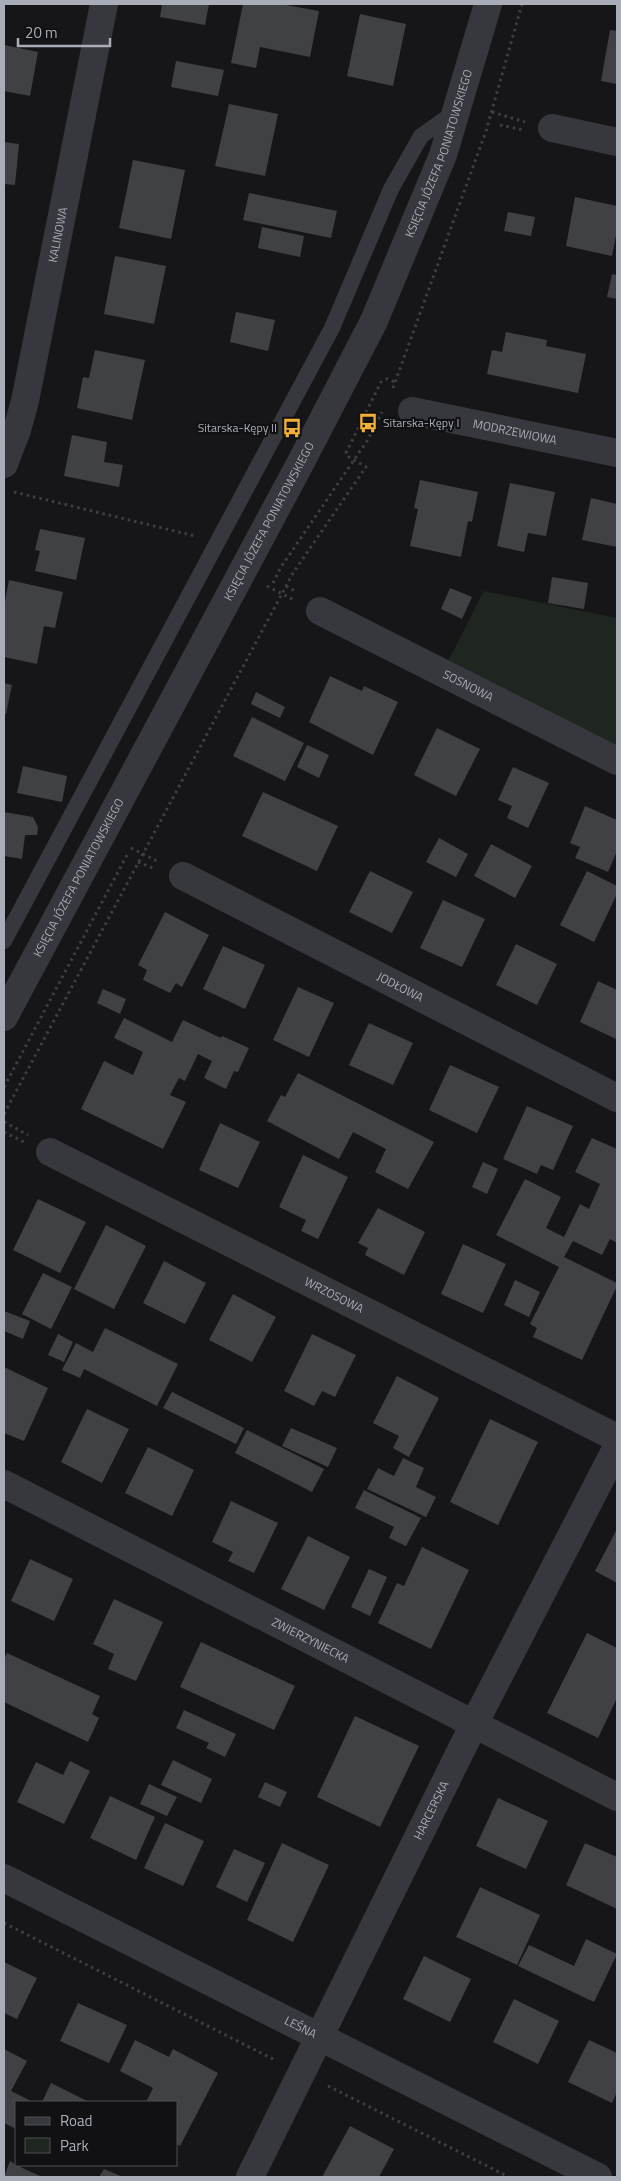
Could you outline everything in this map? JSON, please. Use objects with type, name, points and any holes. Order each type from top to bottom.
[{"type":"street","name":"KALINOWA","points":[[4,464],[17,430],[25,401],[104,4]]},
{"type":"street","name":"KSIĘCIA JÓZEFA PONIATOWSKIEGO","points":[[4,1017],[345,379],[404,253],[443,155],[488,4]]},
{"type":"street","points":[[552,128],[617,142]]},
{"type":"street","name":"MODRZEWIOWA","points":[[412,411],[617,453]]},
{"type":"street","name":"SOSNOWA","points":[[320,611],[617,760]]},
{"type":"street","name":"JODŁOWA","points":[[182,876],[617,1098]]},
{"type":"street","name":"WRZOSOWA","points":[[50,1152],[617,1438]]},
{"type":"street","name":"HARCERSKA","points":[[250,2177],[474,1724],[617,1447]]},
{"type":"street","name":"ZWIERZYNIECKA","points":[[4,1484],[617,1797]]},
{"type":"street","name":"LEŚNA","points":[[4,1878],[598,2177]]},
{"type":"lane","points":[[4,941],[332,328],[391,189],[422,136],[457,111]]},
{"type":"path","points":[[4,1114],[293,573],[366,467]]},
{"type":"path","points":[[13,492],[197,537]]},
{"type":"path","points":[[263,584],[308,608],[320,611]]},
{"type":"path","points":[[4,1922],[509,2177]]},
{"type":"green space","points":[[484,591],[617,618],[617,747],[448,661]]},
{"type":"building","points":[[162,4],[209,4],[205,25],[160,17]]},
{"type":"building","points":[[243,4],[281,4],[319,11],[310,57],[260,47],[256,68],[231,63]]},
{"type":"building","points":[[360,14],[406,24],[393,86],[347,76]]},
{"type":"building","points":[[610,30],[617,31],[617,84],[601,81]]},
{"type":"building","points":[[4,45],[38,52],[30,96],[4,91]]},
{"type":"building","points":[[176,61],[224,70],[218,96],[171,87]]},
{"type":"building","points":[[229,104],[278,114],[265,176],[215,166]]},
{"type":"building","points":[[4,142],[19,144],[15,185],[4,184]]},
{"type":"building","points":[[133,160],[185,170],[171,239],[119,228]]},
{"type":"building","points":[[249,193],[337,211],[331,238],[243,220]]},
{"type":"building","points":[[575,197],[617,206],[617,230],[612,256],[566,246]]},
{"type":"building","points":[[508,212],[535,217],[531,236],[504,231]]},
{"type":"building","points":[[262,227],[304,236],[300,257],[258,248]]},
{"type":"building","points":[[115,256],[166,266],[154,324],[104,314]]},
{"type":"building","points":[[612,274],[617,275],[617,299],[607,297]]},
{"type":"building","points":[[236,312],[275,320],[268,351],[230,342]]},
{"type":"building","points":[[506,332],[547,340],[546,346],[586,354],[578,393],[487,374],[492,350],[502,352]]},
{"type":"building","points":[[95,350],[145,360],[132,420],[77,408],[83,377],[89,378]]},
{"type":"building","points":[[72,435],[107,442],[104,462],[123,465],[119,487],[64,476]]},
{"type":"building","points":[[420,480],[478,492],[472,522],[468,521],[461,557],[410,546],[418,509],[414,508]]},
{"type":"building","points":[[510,483],[555,492],[546,536],[528,533],[524,552],[497,546]]},
{"type":"building","points":[[591,498],[617,504],[617,547],[582,540]]},
{"type":"building","points":[[40,529],[85,538],[76,580],[35,571],[40,551],[35,550]]},
{"type":"building","points":[[552,577],[588,583],[584,609],[548,603]]},
{"type":"building","points":[[9,580],[63,592],[55,628],[44,626],[37,664],[4,657],[4,606]]},
{"type":"building","points":[[450,588],[472,597],[462,619],[441,609]]},
{"type":"building","points":[[330,676],[362,691],[364,686],[398,702],[373,755],[309,722]]},
{"type":"building","points":[[4,683],[12,685],[6,714],[4,714]]},
{"type":"building","points":[[256,692],[285,707],[280,718],[251,704]]},
{"type":"building","points":[[252,717],[304,743],[285,781],[233,756]]},
{"type":"building","points":[[437,728],[480,749],[456,796],[414,775]]},
{"type":"building","points":[[307,745],[329,755],[319,778],[297,767]]},
{"type":"building","points":[[23,766],[67,776],[62,802],[17,793]]},
{"type":"building","points":[[513,767],[549,783],[528,828],[507,818],[512,806],[498,800]]},
{"type":"building","points":[[263,792],[338,826],[317,871],[242,836]]},
{"type":"building","points":[[585,806],[617,820],[617,851],[608,872],[575,858],[580,847],[570,843]]},
{"type":"building","points":[[4,812],[33,817],[38,827],[37,835],[25,835],[22,859],[4,856]]},
{"type":"building","points":[[439,838],[468,854],[456,877],[426,862]]},
{"type":"building","points":[[491,844],[532,866],[515,898],[474,876]]},
{"type":"building","points":[[370,871],[413,892],[392,933],[349,912]]},
{"type":"building","points":[[587,871],[617,886],[617,894],[594,942],[560,925]]},
{"type":"building","points":[[443,900],[485,919],[462,967],[420,948]]},
{"type":"building","points":[[165,912],[209,935],[182,987],[176,983],[170,993],[143,980],[147,970],[138,965]]},
{"type":"building","points":[[516,944],[557,964],[537,1005],[496,985]]},
{"type":"building","points":[[223,946],[265,965],[245,1009],[203,989]]},
{"type":"building","points":[[598,981],[617,990],[616,1039],[580,1022]]},
{"type":"building","points":[[298,987],[334,1003],[309,1057],[273,1040]]},
{"type":"building","points":[[103,989],[126,999],[120,1014],[97,1003]]},
{"type":"building","points":[[124,1018],[172,1042],[183,1020],[221,1038],[222,1036],[249,1048],[238,1072],[234,1071],[226,1089],[204,1078],[212,1061],[198,1054],[185,1081],[179,1078],[170,1095],[186,1102],[163,1149],[81,1109],[104,1061],[133,1075],[143,1052],[114,1038]]},
{"type":"building","points":[[369,1023],[413,1043],[393,1085],[349,1065]]},
{"type":"building","points":[[450,1065],[499,1087],[477,1133],[429,1110]]},
{"type":"building","points":[[298,1073],[434,1142],[408,1189],[375,1172],[386,1149],[353,1132],[339,1159],[267,1121],[281,1095],[285,1097]]},
{"type":"building","points":[[527,1106],[573,1126],[553,1170],[541,1165],[537,1174],[503,1159]]},
{"type":"building","points":[[220,1123],[260,1142],[238,1188],[199,1170]]},
{"type":"building","points":[[592,1138],[617,1149],[617,1243],[610,1239],[602,1255],[573,1241],[564,1257],[617,1283],[617,1286],[582,1360],[533,1337],[537,1328],[530,1324],[559,1267],[496,1235],[525,1179],[561,1197],[546,1228],[564,1237],[580,1204],[589,1209],[600,1184],[575,1172]]},
{"type":"building","points":[[303,1155],[348,1177],[318,1239],[301,1231],[306,1220],[279,1207]]},
{"type":"building","points":[[483,1162],[498,1169],[487,1194],[472,1187]]},
{"type":"building","points":[[38,1199],[86,1222],[60,1273],[13,1250]]},
{"type":"building","points":[[378,1208],[425,1232],[404,1275],[365,1255],[368,1248],[358,1243]]},
{"type":"building","points":[[106,1225],[146,1246],[114,1309],[74,1289]]},
{"type":"building","points":[[463,1244],[506,1264],[483,1313],[441,1294]]},
{"type":"building","points":[[164,1261],[206,1283],[185,1324],[143,1303]]},
{"type":"building","points":[[43,1273],[72,1287],[51,1329],[22,1314]]},
{"type":"building","points":[[515,1280],[540,1292],[529,1317],[504,1305]]},
{"type":"building","points":[[233,1294],[276,1317],[252,1362],[209,1340]]},
{"type":"building","points":[[4,1311],[30,1321],[23,1339],[4,1331]]},
{"type":"building","points":[[105,1328],[178,1364],[157,1406],[84,1369],[80,1378],[62,1370],[76,1343],[93,1352]]},
{"type":"building","points":[[58,1334],[73,1342],[64,1362],[48,1355]]},
{"type":"building","points":[[312,1334],[356,1355],[335,1397],[322,1391],[314,1406],[284,1391]]},
{"type":"building","points":[[4,1367],[48,1388],[24,1441],[4,1433]]},
{"type":"building","points":[[397,1376],[439,1398],[409,1457],[393,1448],[399,1436],[373,1423]]},
{"type":"building","points":[[172,1392],[244,1428],[236,1444],[163,1408]]},
{"type":"building","points":[[87,1409],[129,1429],[102,1483],[61,1462]]},
{"type":"building","points":[[490,1419],[538,1442],[498,1525],[450,1502]]},
{"type":"building","points":[[291,1428],[337,1448],[328,1467],[282,1446]]},
{"type":"building","points":[[247,1430],[324,1469],[312,1492],[235,1453]]},
{"type":"building","points":[[148,1447],[194,1470],[172,1516],[125,1493]]},
{"type":"building","points":[[403,1458],[424,1468],[416,1487],[436,1497],[426,1517],[367,1489],[378,1468],[394,1476]]},
{"type":"building","points":[[364,1490],[421,1518],[406,1546],[389,1538],[394,1527],[355,1508]]},
{"type":"building","points":[[231,1501],[278,1523],[254,1573],[228,1561],[233,1552],[212,1542]]},
{"type":"building","points":[[617,1529],[617,1583],[595,1571]]},
{"type":"building","points":[[308,1536],[350,1557],[324,1610],[281,1589]]},
{"type":"building","points":[[422,1547],[469,1570],[431,1649],[378,1623],[397,1583],[404,1586]]},
{"type":"building","points":[[30,1559],[73,1579],[54,1621],[11,1601]]},
{"type":"building","points":[[369,1569],[387,1577],[370,1616],[351,1607]]},
{"type":"building","points":[[114,1599],[163,1622],[136,1681],[108,1669],[114,1654],[93,1644]]},
{"type":"building","points":[[587,1633],[617,1648],[617,1698],[598,1738],[547,1713]]},
{"type":"building","points":[[201,1642],[295,1686],[274,1730],[180,1687]]},
{"type":"building","points":[[7,1653],[100,1696],[92,1714],[99,1718],[88,1742],[4,1702],[4,1659]]},
{"type":"building","points":[[184,1710],[236,1734],[225,1757],[206,1748],[209,1743],[176,1728]]},
{"type":"building","points":[[355,1716],[419,1746],[380,1827],[317,1797]]},
{"type":"building","points":[[173,1760],[212,1779],[201,1803],[161,1785]]},
{"type":"building","points":[[70,1761],[90,1771],[64,1824],[17,1802],[36,1762],[63,1775]]},
{"type":"building","points":[[265,1782],[287,1792],[280,1807],[258,1797]]},
{"type":"building","points":[[149,1784],[177,1797],[167,1816],[140,1804]]},
{"type":"building","points":[[110,1796],[155,1817],[136,1860],[90,1838]]},
{"type":"building","points":[[498,1798],[548,1821],[526,1869],[476,1846]]},
{"type":"building","points":[[165,1823],[204,1841],[183,1886],[144,1868]]},
{"type":"building","points":[[282,1843],[329,1865],[293,1942],[247,1920]]},
{"type":"building","points":[[585,1843],[617,1857],[617,1909],[566,1885]]},
{"type":"building","points":[[234,1849],[265,1863],[247,1902],[216,1887]]},
{"type":"building","points":[[480,1887],[540,1915],[517,1965],[456,1937]]},
{"type":"building","points":[[586,1939],[617,1954],[594,2002],[518,1966],[529,1945],[574,1966]]},
{"type":"building","points":[[424,1956],[471,1979],[450,2022],[403,1999]]},
{"type":"building","points":[[4,1962],[37,1978],[17,2019],[4,2013]]},
{"type":"building","points":[[514,1999],[559,2021],[538,2064],[493,2042]]},
{"type":"building","points":[[78,2003],[127,2025],[109,2063],[60,2041]]},
{"type":"building","points":[[135,2040],[169,2057],[173,2049],[218,2073],[180,2146],[178,2145],[178,2101],[146,2101],[153,2088],[120,2071]]},
{"type":"building","points":[[589,2040],[617,2053],[617,2092],[612,2103],[568,2082]]},
{"type":"building","points":[[4,2049],[27,2061],[11,2091],[31,2101],[15,2101],[15,2128],[4,2123]]},
{"type":"building","points":[[51,2083],[87,2101],[42,2101]]},
{"type":"building","points":[[350,2126],[394,2149],[379,2177],[322,2177]]},
{"type":"building","points":[[10,2161],[15,2166],[42,2177],[4,2177]]},
{"type":"building","points":[[104,2169],[123,2177],[99,2177]]},
{"type":"place","name":"Sitarska-Kępy I","points":[[368,423]]},
{"type":"place","name":"Sitarska-Kępy II","points":[[292,428]]}]
